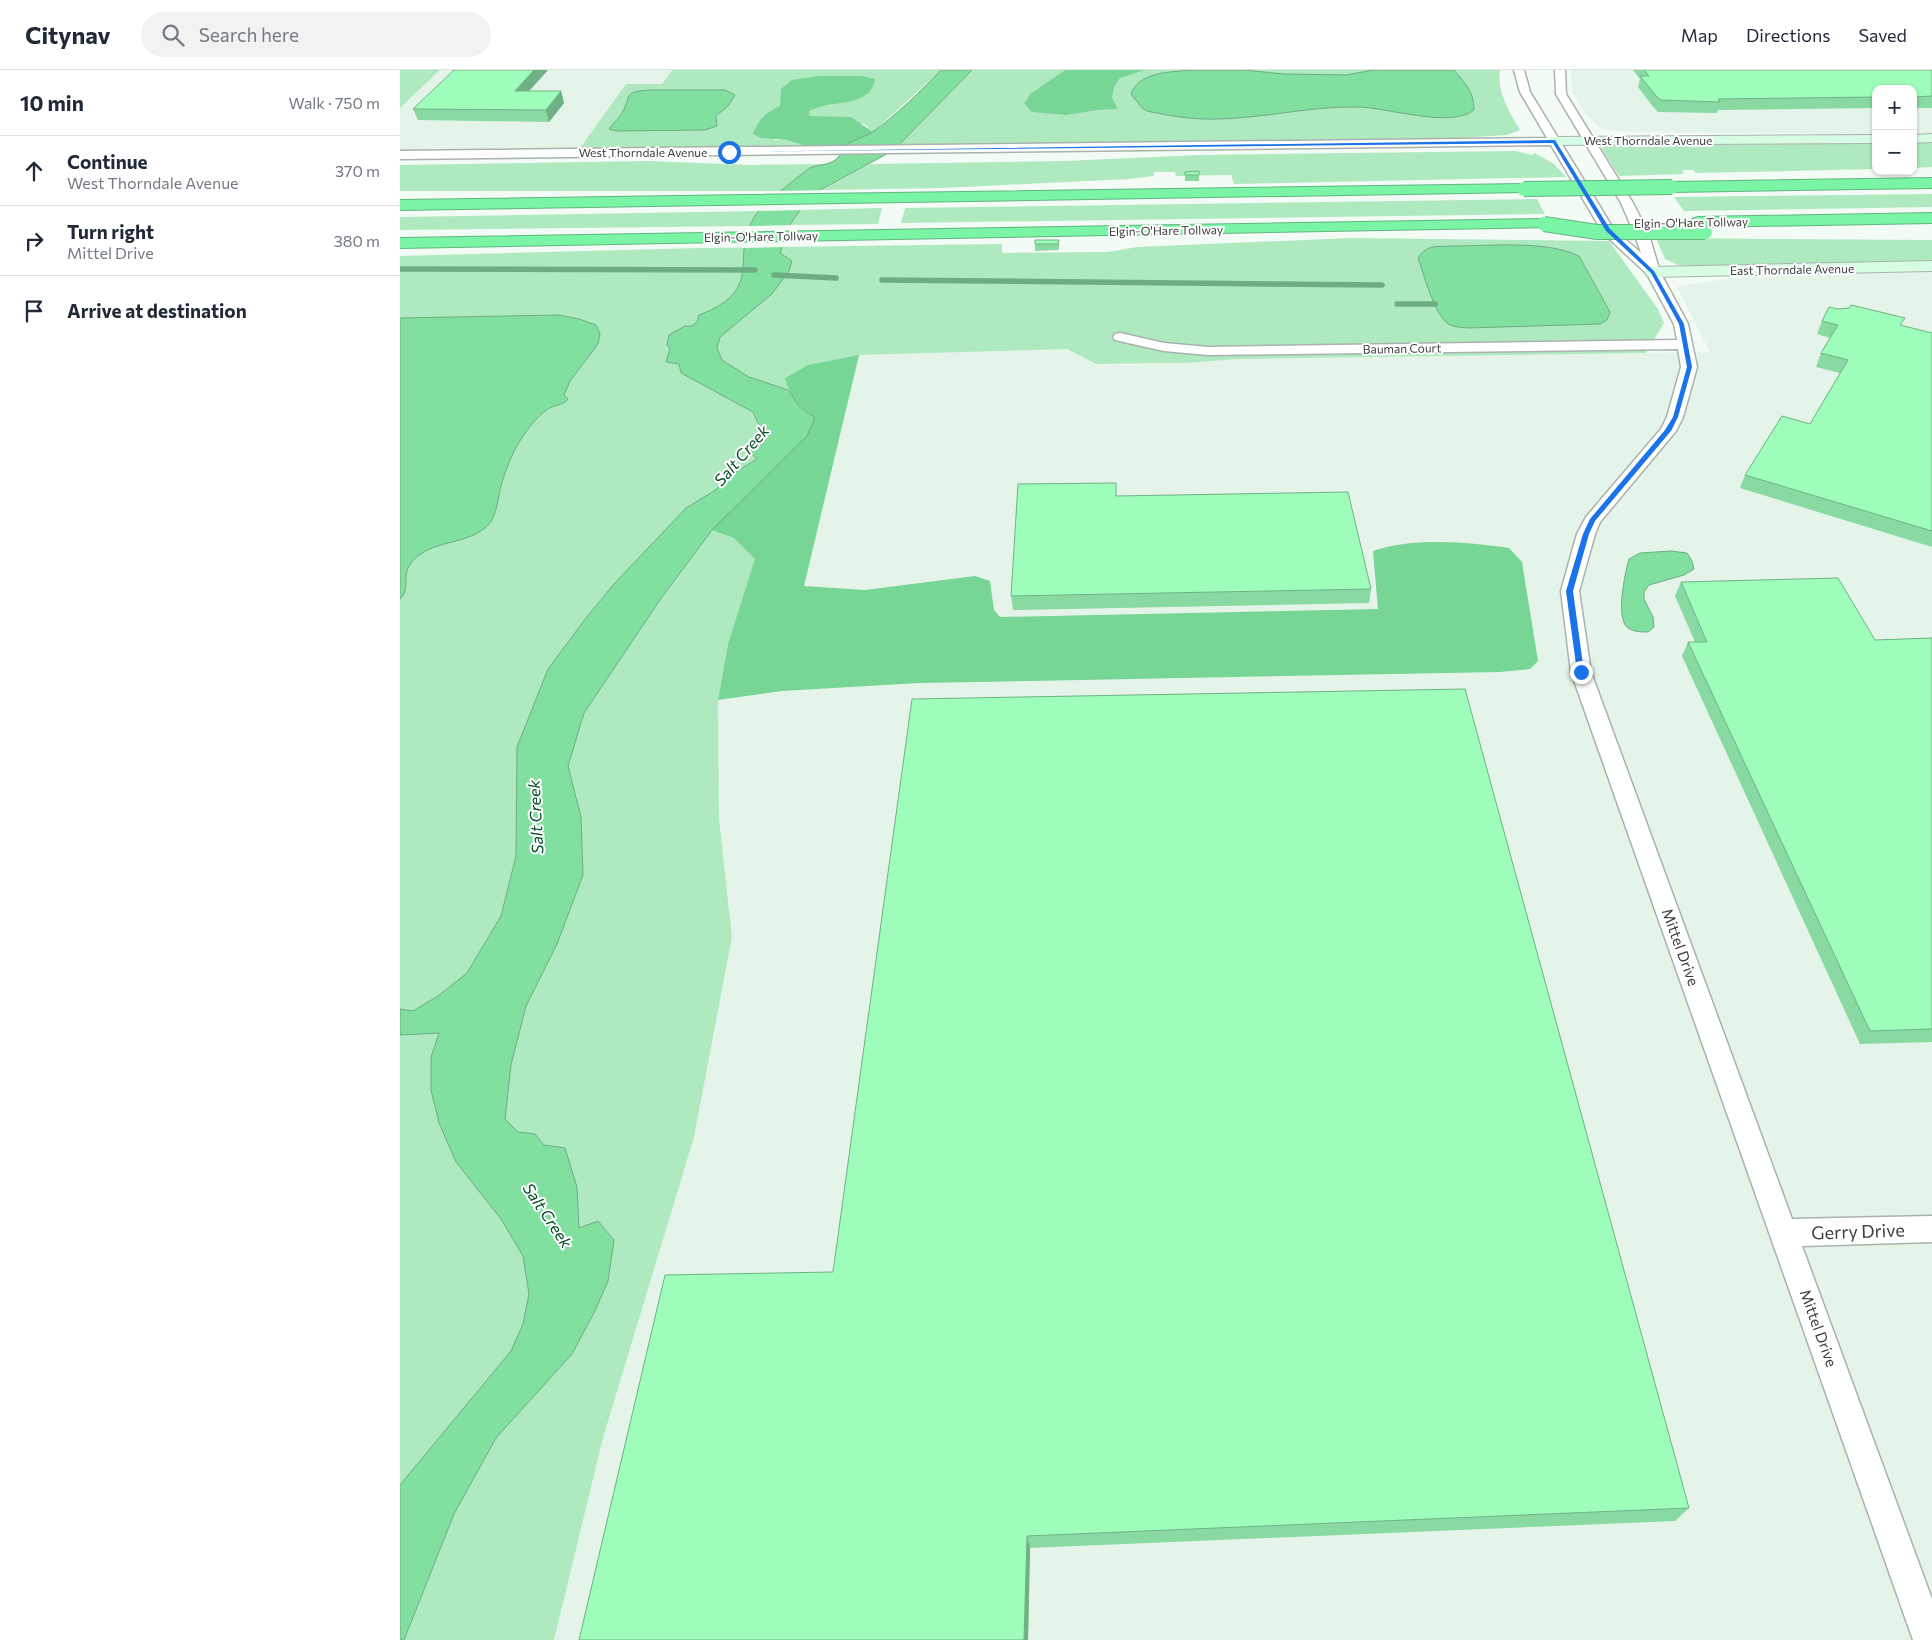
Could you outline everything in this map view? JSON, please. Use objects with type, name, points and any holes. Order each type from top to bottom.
[{"type":"highway","points":[[1702,186],[1751,178],[1932,173]]},
{"type":"highway","points":[[400,205],[1932,183]]},
{"type":"highway","points":[[400,200],[521,203]]},
{"type":"highway","name":"Elgin-O'Hare Tollway","points":[[400,243],[1544,224],[1597,232],[1932,218]]},
{"type":"highway","points":[[1702,227],[1932,234]]},
{"type":"main road","points":[[1917,139],[1932,138]]},
{"type":"main road","name":"West Thorndale Avenue","points":[[1554,141],[1872,139]]},
{"type":"main road","name":"East Thorndale Avenue","points":[[1653,272],[1932,266]]},
{"type":"street","name":"Mittel Drive","points":[[1519,70],[1526,92],[1608,230],[1653,272]]},
{"type":"street","name":"Mittel Drive","points":[[1560,70],[1561,94],[1628,203],[1642,235],[1653,272],[1681,324],[1689,367],[1675,417],[1668,431],[1592,521],[1586,534],[1570,591],[1581,672],[1785,1233],[1930,1640]]},
{"type":"street","name":"West Thorndale Avenue","points":[[400,155],[1554,141]]},
{"type":"street","name":"Bauman Court","points":[[1120,337],[1164,347],[1208,351],[1685,344]]},
{"type":"street","name":"Gerry Drive","points":[[1785,1233],[1932,1229]]},
{"type":"shaded area","points":[[400,70],[440,70],[400,108]]},
{"type":"shaded area","points":[[440,70],[672,70],[662,84],[626,84],[580,148],[400,150],[400,108]]},
{"type":"shaded area","points":[[672,70],[941,70],[873,132],[864,124],[808,116],[813,109],[836,105],[781,99],[774,140],[787,140],[805,146],[580,148],[626,84],[662,84]]},
{"type":"shaded area","points":[[972,70],[1065,70],[1030,94],[1024,103],[1067,115],[1117,109],[1112,98],[1114,88],[1120,78],[1146,70],[1500,70],[1502,94],[1520,130],[1507,135],[1458,138],[899,145]]},
{"type":"shaded area","points":[[1065,70],[1146,70],[1120,78],[1114,88],[1112,98],[1118,109],[1067,115],[1032,112],[1024,103],[1030,94]]},
{"type":"shaded area","points":[[1571,70],[1932,70],[1932,134],[1917,134],[1917,85],[1872,85],[1872,134],[1626,132],[1602,129],[1587,116],[1573,93]]},
{"type":"shaded area","points":[[820,76],[861,76],[875,79],[872,88],[866,95],[848,102],[818,107],[810,111],[809,116],[851,117],[873,132],[847,145],[805,146],[787,140],[761,138],[753,134],[764,117],[780,106],[781,89],[792,80]]},
{"type":"shaded area","points":[[1917,142],[1932,142],[1932,167],[1917,168]]},
{"type":"shaded area","points":[[1872,143],[1872,169],[1696,173],[1693,170],[1682,170],[1684,174],[1619,176],[1602,149],[1604,146]]},
{"type":"shaded area","points":[[1515,151],[1532,155],[1535,153],[1554,164],[1566,177],[1234,184],[1231,175],[1176,176],[1175,172],[1154,172],[1154,176],[1129,179],[943,188],[822,190],[870,164],[1064,161],[1200,155]]},
{"type":"shaded area","points":[[648,161],[750,165],[829,164],[812,167],[783,191],[400,191],[400,165]]},
{"type":"shaded area","points":[[1932,194],[1932,207],[1684,211],[1674,197]]},
{"type":"shaded area","points":[[1537,199],[1545,214],[901,223],[905,208]]},
{"type":"shaded area","points":[[882,208],[878,224],[790,225],[800,210]]},
{"type":"shaded area","points":[[759,211],[749,226],[400,230],[400,217]]},
{"type":"shaded area","points":[[1351,238],[1609,241],[1658,309],[1664,323],[1646,353],[1237,359],[1187,363],[1096,364],[1067,349],[859,355],[830,471],[728,644],[718,700],[719,818],[732,937],[694,1137],[603,1438],[554,1640],[400,1640],[400,256],[700,248],[1002,244],[1002,253],[1108,252],[1137,247]]},
{"type":"shaded area","points":[[1656,238],[1932,240],[1932,261],[1731,267],[1688,266],[1678,265],[1665,259]]},
{"type":"shaded area","points":[[1932,272],[1932,1640],[554,1640],[603,1438],[694,1137],[732,937],[719,818],[718,700],[728,644],[830,471],[859,355],[1067,349],[1096,364],[1130,365],[1237,359],[1710,352],[1677,287],[1731,278]]},
{"type":"shaded area","points":[[859,355],[804,586],[865,590],[975,576],[990,581],[994,610],[1000,617],[1378,609],[1373,551],[1423,542],[1476,544],[1509,548],[1522,562],[1538,661],[1530,669],[1500,672],[919,683],[782,691],[718,700],[728,644],[755,559],[734,538],[712,530],[807,435],[815,418],[796,401],[789,390],[785,378],[808,365]]},
{"type":"water","name":"Salt Creek","points":[[941,70],[972,70],[894,150],[815,193],[790,225],[780,253],[792,261],[789,271],[772,294],[720,337],[717,348],[722,360],[749,377],[788,390],[800,407],[815,418],[807,436],[712,530],[662,597],[584,713],[568,766],[581,817],[583,875],[557,944],[526,1006],[511,1065],[505,1119],[518,1132],[535,1134],[544,1145],[565,1148],[577,1187],[579,1228],[598,1221],[614,1240],[608,1281],[595,1311],[572,1354],[496,1438],[454,1514],[404,1640],[400,1640],[400,1485],[511,1351],[523,1324],[529,1294],[523,1256],[501,1219],[456,1162],[439,1123],[431,1090],[431,1057],[439,1033],[400,1035],[400,1009],[413,1011],[438,996],[467,973],[501,916],[516,856],[517,747],[548,669],[613,585],[686,508],[714,491],[739,470],[757,459],[750,452],[765,432],[753,412],[681,373],[679,364],[666,362],[670,349],[667,345],[669,335],[685,326],[692,326],[697,322],[699,315],[721,305],[734,294],[743,270],[745,242],[749,228],[762,208],[810,168],[832,162],[847,145],[882,125],[909,102]]},
{"type":"water","points":[[1243,70],[1284,74],[1346,75],[1374,70],[1454,70],[1471,93],[1474,110],[1464,115],[1450,118],[1418,116],[1370,108],[1340,107],[1253,117],[1200,119],[1147,111],[1142,108],[1131,94],[1135,86],[1149,77],[1167,72]]},
{"type":"water","points":[[649,90],[725,90],[735,95],[728,106],[716,116],[717,126],[705,130],[616,131],[609,129],[621,115],[631,93]]},
{"type":"water","points":[[1500,245],[1551,248],[1579,256],[1610,312],[1607,320],[1600,324],[1468,328],[1457,327],[1446,322],[1441,317],[1429,292],[1418,258],[1429,248]]},
{"type":"water","points":[[559,315],[596,325],[600,334],[598,344],[570,381],[564,395],[568,399],[539,416],[521,439],[506,470],[495,512],[490,523],[469,537],[434,547],[417,557],[408,569],[404,593],[400,599],[400,318]]},
{"type":"water","points":[[1671,551],[1687,553],[1694,569],[1684,575],[1649,585],[1644,592],[1644,599],[1653,617],[1654,627],[1648,632],[1638,632],[1628,628],[1624,623],[1622,615],[1622,595],[1629,559],[1640,553]]},
{"type":"pier","points":[[827,190],[817,195],[804,210],[756,211],[779,191]]},
{"type":"pier","points":[[793,225],[784,247],[742,248],[741,242],[747,226]]},
{"type":"building","points":[[454,70],[534,70],[515,91],[561,91],[546,110],[413,109]]},
{"type":"building","points":[[1644,70],[1932,70],[1932,96],[1917,97],[1917,85],[1872,85],[1872,97],[1718,99],[1720,102],[1661,100],[1640,76],[1649,76]]},
{"type":"building","points":[[1199,171],[1199,175],[1185,175],[1185,172]]},
{"type":"building","points":[[1035,240],[1059,240],[1058,244],[1035,244]]},
{"type":"building","points":[[1851,305],[1905,318],[1900,325],[1932,333],[1932,531],[1745,475],[1782,416],[1810,424],[1848,360],[1821,353],[1838,325],[1822,321],[1829,307],[1838,309],[1849,308]]},
{"type":"building","points":[[1116,483],[1116,496],[1348,492],[1371,589],[1011,596],[1018,484]]},
{"type":"building","points":[[1838,578],[1875,640],[1932,638],[1932,1029],[1870,1031],[1688,642],[1707,642],[1681,582]]},
{"type":"building","points":[[1465,689],[1689,1508],[1027,1536],[1024,1640],[579,1640],[665,1275],[833,1272],[912,699]]},
{"type":"waterway","points":[[400,269],[755,270]]},
{"type":"waterway","points":[[774,275],[836,278]]},
{"type":"waterway","points":[[882,280],[1382,285]]},
{"type":"waterway","points":[[1397,304],[1435,304]]},
{"type":"route","points":[[729,152],[1554,141],[1608,230],[1653,272],[1681,324],[1689,367],[1675,417],[1668,431],[1592,521],[1586,534],[1570,591],[1581,672]]}]
